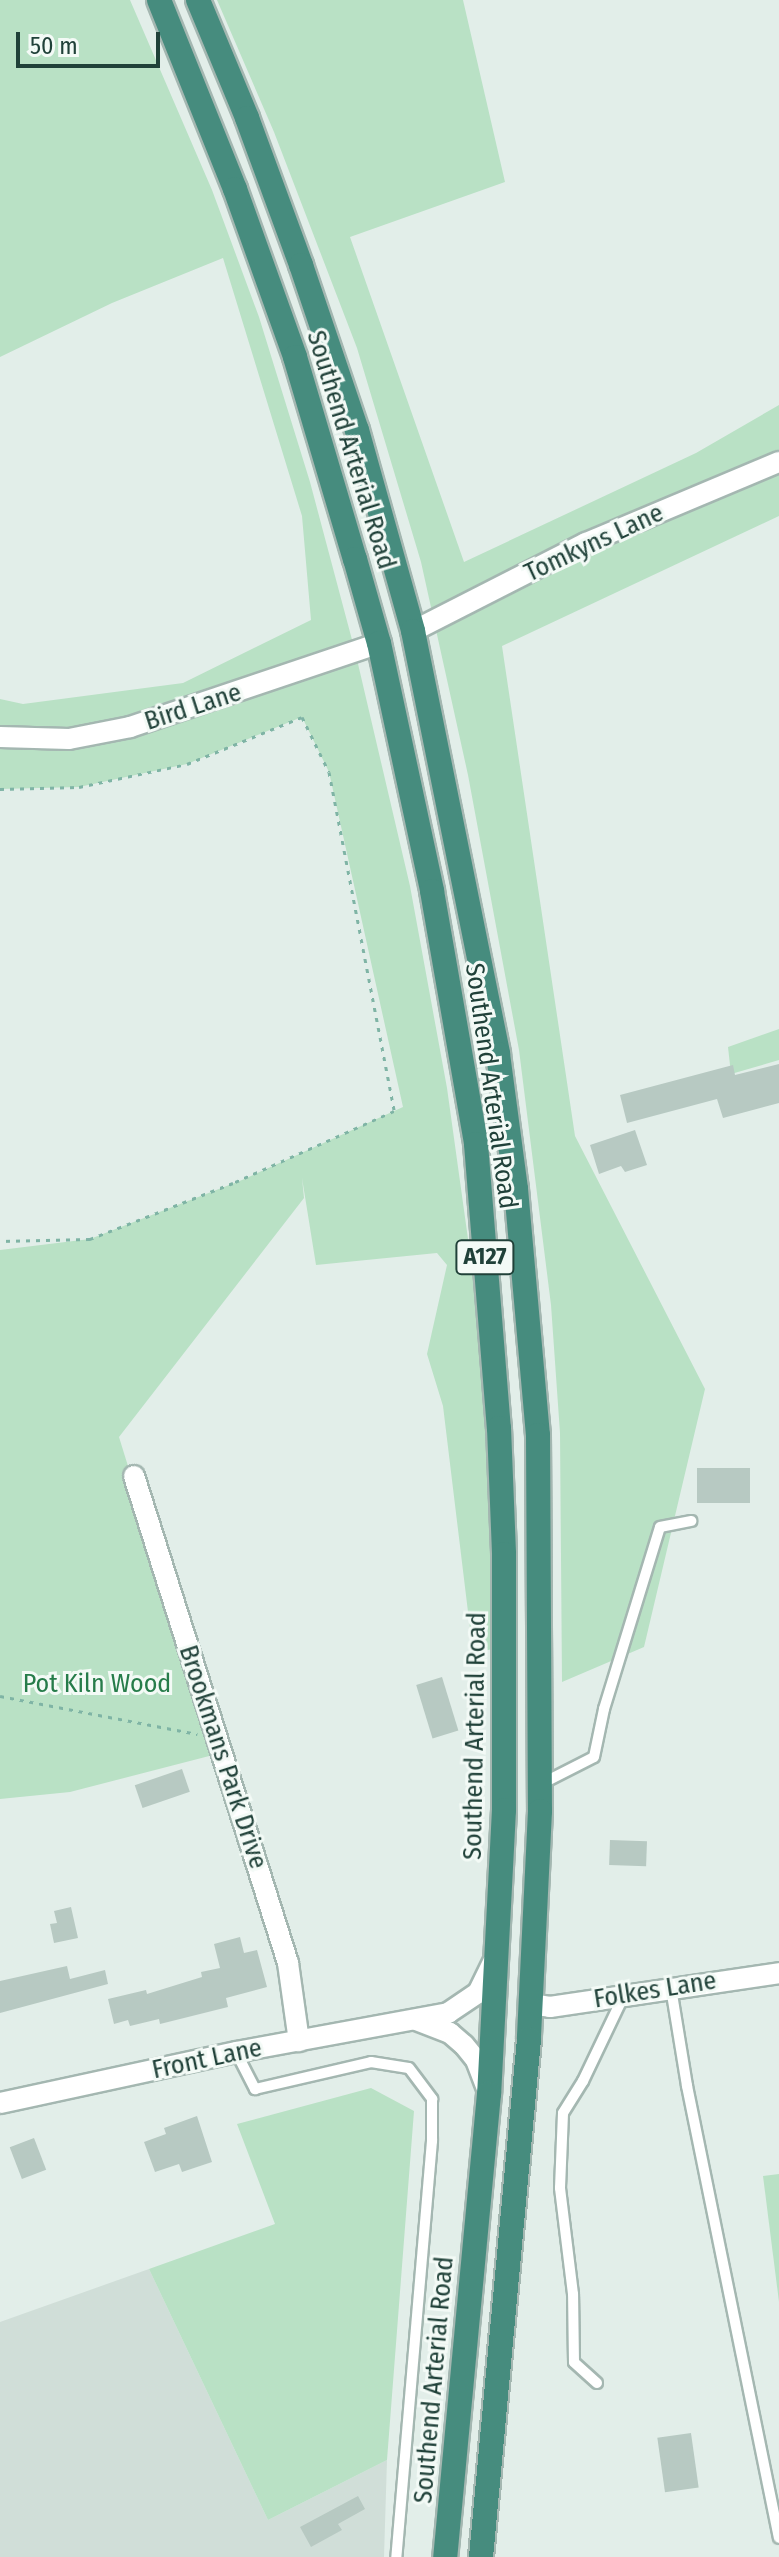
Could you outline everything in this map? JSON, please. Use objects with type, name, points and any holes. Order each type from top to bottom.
[{"type":"highway","name":"Southend Arterial Road","points":[[159,0],[235,189],[295,357],[379,643],[432,891],[476,1144],[499,1428],[504,1554],[504,1810],[489,2094],[445,2557]]},
{"type":"highway","name":"Southend Arterial Road","points":[[198,0],[247,118],[301,265],[357,430],[413,631],[498,1054],[516,1189],[538,1435],[541,1784],[531,2004],[481,2557]]},
{"type":"street","name":"Tomkyns Lane","points":[[413,631],[586,543],[779,462]]},
{"type":"street","name":"Bird Lane","points":[[0,737],[69,739],[130,727],[379,643]]},
{"type":"street","name":"Brookmans Park Drive","points":[[134,1476],[288,1963],[299,2041]]},
{"type":"street","name":"Front Lane","points":[[0,2103],[236,2052],[416,2020],[459,2008],[478,1993],[491,1971],[499,1934]]},
{"type":"street","name":"Folkes Lane","points":[[531,2004],[550,2007],[779,1973]]},
{"type":"street","points":[[416,2020],[433,2025],[464,2045],[484,2076],[489,2094]]},
{"type":"lane","points":[[541,1784],[594,1757],[604,1709],[660,1527],[691,1521]]},
{"type":"lane","points":[[671,1988],[743,2372],[779,2538]]},
{"type":"lane","points":[[597,2383],[574,2362],[573,2294],[560,2188],[563,2113],[583,2081],[624,1995]]},
{"type":"lane","points":[[236,2052],[255,2089],[371,2062],[409,2068],[432,2099],[432,2141],[396,2557]]},
{"type":"path","points":[[0,789],[79,787],[187,764],[302,717],[329,772],[394,1111],[233,1183],[90,1239],[0,1241]]},
{"type":"path","points":[[0,1696],[217,1738]]},
{"type":"shaded area","points":[[149,2269],[268,2520],[387,2460],[384,2557],[0,2557],[0,2322]]},
{"type":"green space","name":"Pot Kiln Wood","points":[[0,0],[130,0],[212,190],[259,317],[310,482],[355,651],[410,886],[447,1088],[480,1325],[498,1648],[473,1653],[443,1406],[427,1354],[447,1265],[437,1253],[316,1265],[302,1178],[304,1198],[119,1437],[217,1754],[70,1792],[0,1799],[0,1250],[90,1239],[242,1180],[403,1107],[329,772],[302,717],[187,764],[79,787],[0,789],[0,699],[23,704],[183,683],[311,620],[302,516],[223,258],[112,303],[0,357]]},
{"type":"green space","points":[[217,0],[463,0],[505,182],[350,237],[464,562],[696,453],[779,405],[779,516],[502,646],[575,1136],[705,1389],[644,1647],[562,1682],[560,1433],[551,1305],[519,1050],[468,775],[421,562],[357,348],[274,132]]},
{"type":"green space","points":[[779,1029],[779,1060],[731,1074],[728,1047]]},
{"type":"green space","points":[[371,2088],[414,2111],[387,2460],[268,2520],[149,2269],[275,2224],[237,2124]]},
{"type":"green space","points":[[779,2174],[779,2302],[763,2176]]},
{"type":"building","points":[[779,1064],[779,1103],[723,1118],[717,1099],[627,1123],[620,1095],[733,1065],[735,1075]]},
{"type":"building","points":[[635,1130],[647,1165],[625,1172],[621,1166],[599,1174],[590,1145]]},
{"type":"building","points":[[697,1468],[750,1468],[750,1503],[697,1503]]},
{"type":"building","points":[[442,1677],[458,1731],[433,1738],[416,1685]]},
{"type":"building","points":[[182,1769],[190,1792],[143,1808],[135,1785]]},
{"type":"building","points":[[610,1840],[647,1841],[646,1866],[609,1865]]},
{"type":"building","points":[[71,1907],[78,1938],[54,1943],[50,1924],[57,1923],[54,1911]]},
{"type":"building","points":[[240,1937],[244,1953],[257,1950],[267,1987],[226,1998],[228,2007],[160,2024],[159,2019],[130,2026],[128,2020],[114,2024],[108,1999],[146,1990],[147,1994],[202,1977],[201,1972],[220,1968],[214,1944]]},
{"type":"building","points":[[67,1966],[70,1979],[105,1970],[108,1984],[0,2013],[0,1981]]},
{"type":"building","points":[[197,2116],[212,2162],[182,2172],[179,2164],[155,2172],[144,2142],[166,2134],[164,2128]]},
{"type":"building","points":[[34,2138],[46,2170],[22,2179],[10,2147]]},
{"type":"building","points":[[691,2433],[699,2487],[665,2492],[657,2438]]},
{"type":"building","points":[[358,2496],[365,2509],[338,2524],[342,2530],[311,2547],[300,2527]]}]
